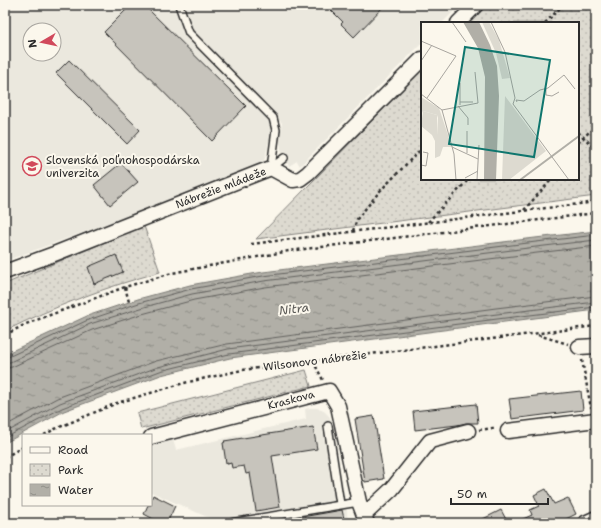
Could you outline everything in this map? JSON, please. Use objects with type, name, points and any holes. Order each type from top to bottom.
[{"type":"street","points":[[459,22],[476,5]]},
{"type":"street","name":"Nábrežie mládeže","points":[[5,272],[272,168],[293,180],[300,179],[308,173],[421,60]]},
{"type":"street","points":[[579,347],[596,346]]},
{"type":"street","name":"Kraskova","points":[[152,437],[328,391],[338,406],[359,502],[366,519],[430,441],[468,431]]},
{"type":"street","points":[[508,431],[594,420]]},
{"type":"street","points":[[586,523],[596,518]]},
{"type":"lane","points":[[178,5],[189,33],[273,118],[276,130],[272,168]]},
{"type":"lane","points":[[272,168],[284,158]]},
{"type":"lane","points":[[328,426],[340,504]]},
{"type":"lane","points":[[230,523],[359,502]]},
{"type":"path","points":[[546,22],[563,5]]},
{"type":"path","points":[[579,142],[596,125]]},
{"type":"path","points":[[579,133],[596,149]]},
{"type":"path","points":[[353,232],[357,219],[361,214],[380,191],[421,149]]},
{"type":"path","points":[[428,222],[468,180]]},
{"type":"path","points":[[523,211],[551,180]]},
{"type":"path","points":[[251,244],[596,202]]},
{"type":"path","points":[[5,335],[26,324],[125,287],[172,273],[289,251],[596,213]]},
{"type":"path","points":[[125,287],[129,302]]},
{"type":"path","name":"Wilsonovo nábrežie","points":[[46,434],[117,403],[184,383],[242,370],[596,326]]},
{"type":"path","points":[[536,334],[579,347],[594,420]]},
{"type":"path","points":[[313,361],[328,391]]},
{"type":"path","points":[[468,431],[493,428],[508,431]]},
{"type":"path","points":[[5,457],[22,447]]},
{"type":"shaded area","points":[[5,5],[460,5],[443,22],[421,22],[421,44],[300,166],[297,161],[289,166],[282,154],[279,138],[282,123],[193,31],[188,35],[268,120],[272,129],[265,158],[262,164],[150,208],[5,261]]},
{"type":"shaded area","points":[[305,409],[322,409],[331,419],[348,523],[216,523],[216,521],[152,492],[152,446],[173,440],[176,450],[306,419]]},
{"type":"green space","points":[[487,5],[596,5],[596,196],[256,239],[421,71],[421,180],[579,180],[579,22],[470,22]]},
{"type":"green space","points":[[144,226],[160,272],[81,298],[43,313],[5,331],[5,284]]},
{"type":"green space","points":[[306,370],[311,386],[141,429],[137,413]]},
{"type":"water","name":"Nitra","points":[[596,231],[596,310],[230,358],[161,375],[64,411],[5,443],[5,354],[87,316],[138,299],[190,285],[263,272]]},
{"type":"building","points":[[131,5],[144,5],[246,106],[212,141],[104,32]]},
{"type":"building","points":[[326,5],[385,5],[354,37],[341,24],[343,22]]},
{"type":"building","points":[[69,60],[140,130],[127,144],[56,73]]},
{"type":"building","points":[[121,163],[138,182],[110,205],[94,185]]},
{"type":"building","points":[[116,255],[123,272],[94,284],[88,267]]},
{"type":"building","points":[[581,391],[583,410],[512,419],[509,399]]},
{"type":"building","points":[[476,404],[478,423],[466,423],[415,430],[413,411]]},
{"type":"building","points":[[374,416],[384,479],[365,482],[355,419]]},
{"type":"building","points":[[313,427],[317,449],[272,456],[280,507],[256,511],[250,473],[246,474],[244,466],[232,468],[231,463],[226,463],[224,441]]},
{"type":"building","points":[[546,489],[554,504],[568,498],[576,514],[558,523],[514,523],[532,515],[530,510],[539,506],[534,495]]},
{"type":"building","points":[[153,495],[175,506],[167,523],[161,523],[144,514],[148,506],[152,506]]},
{"type":"building","points":[[342,510],[345,523],[302,523],[302,517]]},
{"type":"building","points":[[501,510],[508,523],[475,523]]},
{"type":"place","name":"Slovenská poľnohospodárska univerzita","points":[[32,166]]}]
